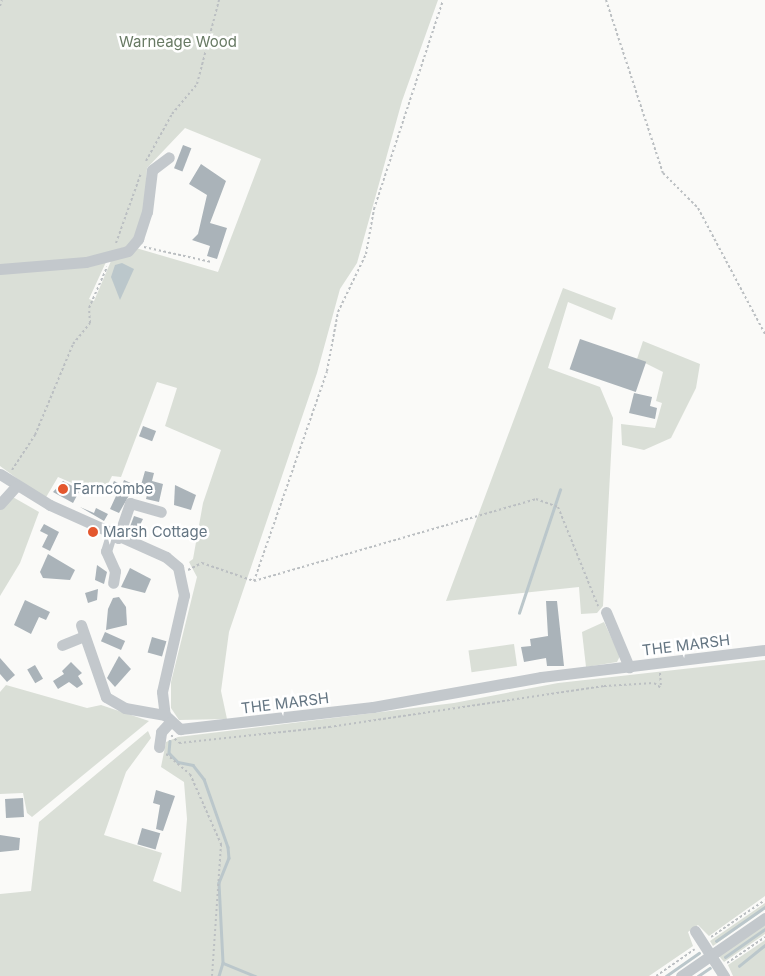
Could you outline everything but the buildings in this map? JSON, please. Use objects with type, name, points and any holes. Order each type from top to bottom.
[{"type":"street","points":[[0,269],[110,256],[134,247],[147,212],[152,170],[169,158]]},
{"type":"street","points":[[0,504],[8,480],[114,537],[166,557],[182,573],[184,596],[162,692],[169,721],[161,732],[159,747]]},
{"type":"street","points":[[113,582],[115,571],[106,551],[130,503],[161,512]]},
{"type":"street","points":[[606,612],[630,667]]},
{"type":"street","name":"THE MARSH","points":[[81,624],[106,697],[125,708],[169,721],[186,729],[373,707],[630,667],[765,650]]},
{"type":"street","points":[[62,644],[84,636]]},
{"type":"street","points":[[681,976],[765,918]]},
{"type":"street","points":[[695,931],[722,972]]},
{"type":"path","points":[[0,6],[2,0]]},
{"type":"path","points":[[8,480],[35,435],[73,344],[90,323],[89,308],[144,164],[172,114],[197,84],[219,0]]},
{"type":"path","points":[[254,581],[327,371],[338,312],[366,254],[379,190],[443,0]]},
{"type":"path","points":[[606,0],[663,173],[698,208],[765,334]]},
{"type":"path","points":[[134,247],[155,247],[212,262]]},
{"type":"path","points":[[182,573],[202,563],[254,581],[536,499],[558,507],[600,611],[606,612]]},
{"type":"path","points":[[169,721],[171,735],[179,743],[329,727],[604,686],[654,683],[661,688],[659,664]]},
{"type":"path","points":[[159,747],[190,774],[222,844],[212,976]]},
{"type":"path","points":[[722,972],[765,937]]},
{"type":"green space","name":"Warneage Wood","points":[[0,0],[438,0],[402,101],[357,263],[340,289],[317,373],[229,632],[221,691],[227,719],[179,720],[171,708],[171,682],[197,577],[189,562],[193,559],[203,503],[221,450],[165,426],[177,388],[157,382],[121,477],[112,476],[102,496],[58,477],[45,499],[0,466],[0,272],[106,262],[89,299],[94,301],[111,261],[136,248],[218,272],[261,159],[185,128],[147,168],[145,215],[129,246],[81,260],[0,266]]},
{"type":"green space","points":[[563,288],[616,308],[612,320],[568,302],[548,368],[600,387],[613,418],[603,606],[597,613],[581,614],[579,587],[446,601]]},
{"type":"green space","points":[[643,341],[700,364],[696,388],[671,438],[644,450],[622,445],[621,424],[655,428],[662,403],[656,401],[663,372],[637,359]]},
{"type":"green space","points":[[11,496],[39,512],[20,563],[0,596],[0,509]]},
{"type":"green space","points":[[604,622],[620,656],[617,662],[586,667],[582,632]]},
{"type":"green space","points":[[514,644],[517,666],[472,672],[468,650]]},
{"type":"green space","points":[[765,660],[765,896],[709,936],[698,925],[688,932],[693,946],[649,976],[0,976],[0,894],[31,891],[39,822],[148,731],[151,738],[126,772],[104,835],[162,853],[153,881],[181,892],[187,819],[184,782],[161,767],[166,742],[178,737],[454,703],[558,683]]},
{"type":"green space","points":[[6,685],[87,708],[101,705],[149,721],[32,817],[27,813],[23,793],[0,794],[0,692]]},
{"type":"green space","points":[[765,903],[765,909],[713,946],[710,941]]},
{"type":"green space","points":[[765,924],[765,934],[724,962],[719,956]]},
{"type":"green space","points":[[765,940],[765,976],[733,976],[728,965]]},
{"type":"shaded area","points":[[122,263],[134,269],[120,300],[111,277],[115,265]]},
{"type":"waterway","points":[[519,613],[560,490]]},
{"type":"waterway","points":[[170,741],[169,753],[178,762],[193,765],[204,779],[228,847],[229,858],[219,883],[223,963],[219,976]]},
{"type":"waterway","points":[[716,941],[765,907]]},
{"type":"waterway","points":[[725,957],[765,929]]},
{"type":"waterway","points":[[739,966],[765,945]]},
{"type":"waterway","points":[[666,976],[699,953]]},
{"type":"waterway","points":[[223,963],[256,976]]},
{"type":"waterway","points":[[698,976],[710,968]]},
{"type":"place","name":"Farncombe","points":[[63,489]]},
{"type":"place","name":"Marsh Cottage","points":[[93,532]]}]
